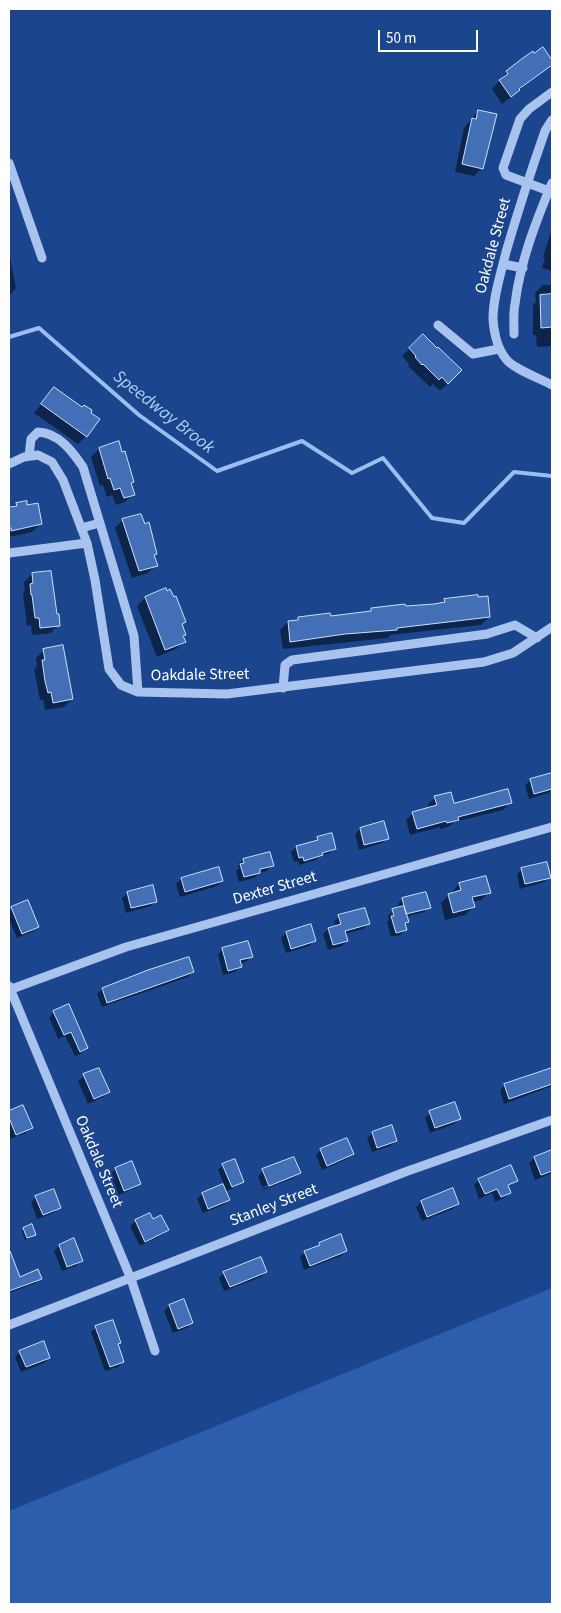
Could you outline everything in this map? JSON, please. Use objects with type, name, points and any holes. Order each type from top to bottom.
[{"type":"street","points":[[514,334],[515,304],[523,268],[536,223],[550,187],[527,184],[506,175],[503,168],[520,120],[529,109],[552,92]]},
{"type":"street","name":"Oakdale Street","points":[[499,349],[493,318],[503,264],[545,131],[552,120]]},
{"type":"street","points":[[9,163],[42,258]]},
{"type":"street","points":[[503,264],[523,268]]},
{"type":"street","points":[[438,325],[473,354],[499,349],[507,361],[552,385]]},
{"type":"street","points":[[9,464],[29,456],[31,439],[38,432],[48,433],[71,450],[83,467],[134,636],[138,692]]},
{"type":"street","name":"Oakdale Street","points":[[29,456],[38,455],[52,462],[63,480],[87,543],[95,580],[109,669],[121,685],[138,692],[226,694],[484,662],[514,653],[552,627]]},
{"type":"street","points":[[82,528],[100,523]]},
{"type":"street","points":[[9,553],[87,543]]},
{"type":"street","points":[[283,688],[285,665],[292,660],[487,634],[515,625],[537,638]]},
{"type":"street","name":"Dexter Street","points":[[9,989],[126,947],[552,827]]},
{"type":"street","name":"Oakdale Street","points":[[9,989],[131,1278],[155,1351]]},
{"type":"street","name":"Stanley Street","points":[[9,1325],[406,1172],[552,1120]]},
{"type":"shaded area","points":[[552,1288],[552,1604],[9,1604],[9,1511]]},
{"type":"building","points":[[543,47],[552,60],[552,65],[511,97],[499,80],[508,74],[506,71],[523,58]]},
{"type":"building","points":[[478,110],[497,114],[483,169],[462,164],[472,118],[476,119]]},
{"type":"building","points":[[552,294],[552,327],[541,328],[540,295]]},
{"type":"building","points":[[423,334],[462,370],[448,384],[442,377],[439,380],[422,365],[409,348]]},
{"type":"building","points":[[54,387],[82,407],[84,405],[92,410],[91,413],[100,419],[87,437],[41,404]]},
{"type":"building","points":[[119,441],[122,452],[125,451],[134,482],[131,483],[135,495],[124,498],[120,488],[114,490],[110,478],[108,479],[99,448]]},
{"type":"building","points":[[27,501],[27,505],[38,503],[42,524],[11,531],[11,528],[9,528],[9,507],[17,506],[16,503]]},
{"type":"building","points":[[141,514],[145,524],[149,522],[157,554],[154,555],[158,566],[139,571],[122,519]]},
{"type":"building","points":[[51,571],[60,626],[40,628],[39,618],[35,618],[31,595],[32,573]]},
{"type":"building","points":[[166,588],[167,591],[170,589],[174,597],[176,596],[186,622],[182,624],[186,635],[183,636],[186,642],[165,650],[145,597]]},
{"type":"building","points":[[478,595],[478,597],[488,596],[490,617],[290,642],[288,621],[298,620],[298,617],[330,613],[331,616],[405,604],[406,606],[434,604],[445,602],[444,599]]},
{"type":"building","points":[[63,645],[73,699],[53,703],[51,692],[48,693],[45,681],[42,660],[45,660],[43,649]]},
{"type":"building","points":[[552,773],[552,789],[534,794],[530,779]]},
{"type":"building","points":[[508,789],[512,803],[458,817],[459,820],[447,823],[446,821],[417,829],[412,812],[437,805],[434,796],[451,792],[454,803]]},
{"type":"building","points":[[384,821],[389,839],[364,845],[360,828]]},
{"type":"building","points":[[332,833],[336,849],[304,861],[303,857],[299,858],[296,846],[318,840],[317,837]]},
{"type":"building","points":[[270,852],[274,866],[260,869],[260,873],[244,877],[240,864],[244,863],[243,859]]},
{"type":"building","points":[[547,862],[551,878],[525,884],[521,868]]},
{"type":"building","points":[[219,867],[223,881],[185,892],[181,878]]},
{"type":"building","points":[[486,876],[491,893],[472,897],[475,907],[453,913],[448,894],[461,890],[459,883]]},
{"type":"building","points":[[153,885],[157,902],[131,908],[127,892]]},
{"type":"building","points":[[426,892],[431,908],[406,914],[402,898]]},
{"type":"building","points":[[28,900],[39,927],[22,934],[11,907]]},
{"type":"building","points":[[404,906],[409,922],[405,923],[407,930],[396,933],[391,916],[394,916],[392,909]]},
{"type":"building","points":[[365,908],[370,924],[345,931],[348,941],[333,945],[328,928],[341,924],[338,915]]},
{"type":"building","points":[[311,924],[316,941],[291,949],[286,932]]},
{"type":"building","points":[[248,941],[253,957],[240,960],[242,967],[228,971],[222,948]]},
{"type":"building","points":[[189,957],[194,972],[107,1003],[102,988],[148,970]]},
{"type":"building","points":[[69,1004],[88,1048],[80,1052],[71,1032],[64,1035],[53,1011]]},
{"type":"building","points":[[99,1068],[110,1092],[94,1099],[83,1074]]},
{"type":"building","points":[[552,1068],[552,1084],[509,1099],[504,1084]]},
{"type":"building","points":[[455,1102],[461,1119],[435,1128],[429,1111]]},
{"type":"building","points":[[23,1105],[33,1128],[16,1135],[9,1118],[9,1111]]},
{"type":"building","points":[[392,1125],[397,1141],[377,1148],[372,1132]]},
{"type":"building","points":[[347,1138],[354,1154],[327,1166],[320,1149]]},
{"type":"building","points":[[552,1150],[552,1171],[541,1175],[534,1157]]},
{"type":"building","points":[[294,1157],[301,1173],[269,1186],[262,1169]]},
{"type":"building","points":[[235,1159],[244,1182],[232,1187],[222,1164]]},
{"type":"building","points":[[132,1161],[141,1184],[124,1191],[115,1168]]},
{"type":"building","points":[[511,1165],[518,1181],[508,1185],[511,1193],[501,1197],[497,1189],[485,1194],[478,1179]]},
{"type":"building","points":[[223,1184],[230,1200],[208,1209],[202,1193]]},
{"type":"building","points":[[453,1188],[459,1204],[427,1217],[421,1201]]},
{"type":"building","points":[[54,1189],[61,1208],[43,1215],[35,1196]]},
{"type":"building","points":[[150,1213],[153,1219],[161,1215],[169,1230],[145,1242],[135,1220]]},
{"type":"building","points":[[32,1224],[36,1235],[27,1238],[23,1228]]},
{"type":"building","points":[[341,1234],[347,1251],[310,1266],[304,1251]]},
{"type":"building","points":[[74,1238],[83,1261],[67,1267],[59,1245]]},
{"type":"building","points":[[9,1251],[20,1277],[38,1269],[42,1279],[9,1291]]},
{"type":"building","points":[[261,1257],[267,1272],[230,1287],[223,1272]]},
{"type":"building","points":[[184,1299],[193,1323],[178,1329],[169,1305]]},
{"type":"building","points":[[113,1320],[121,1343],[118,1344],[124,1362],[110,1367],[95,1326]]},
{"type":"building","points":[[44,1341],[50,1358],[26,1367],[19,1351]]},
{"type":"waterway","name":"Speedway Brook","points":[[9,337],[39,328],[139,415],[217,471],[302,441],[352,473],[383,458],[432,518],[464,523],[514,472],[552,476]]}]
